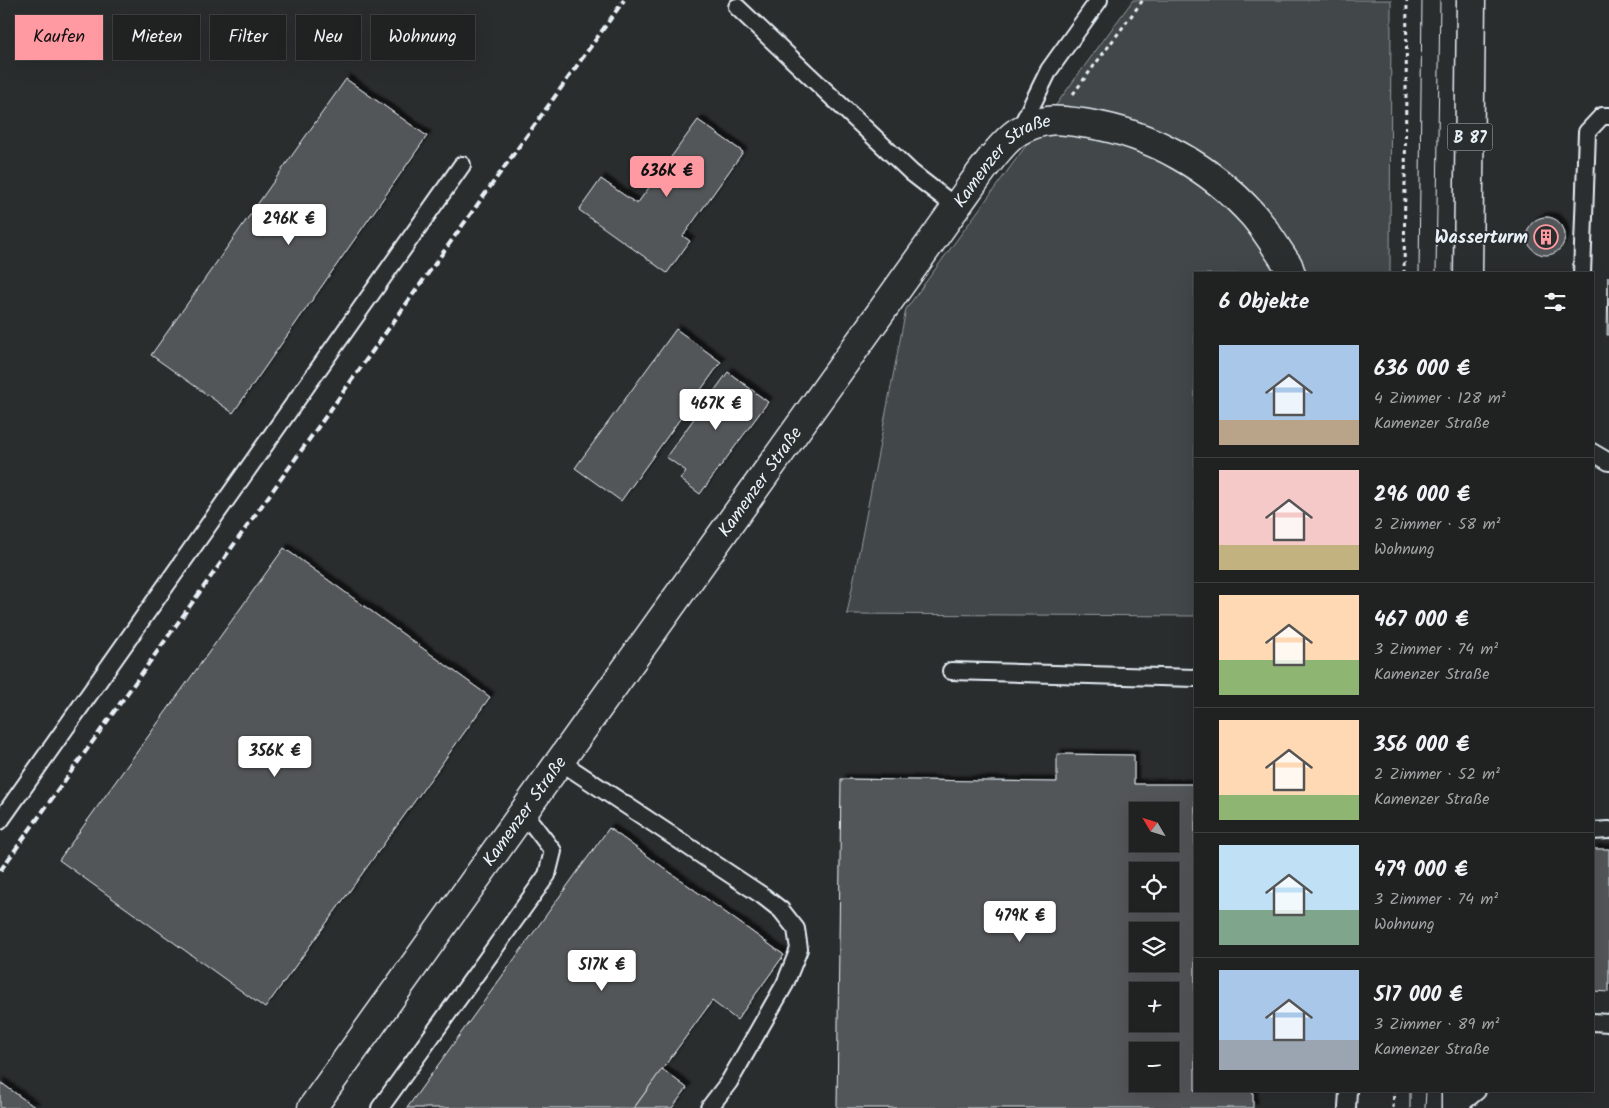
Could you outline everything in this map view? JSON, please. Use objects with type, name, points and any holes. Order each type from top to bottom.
[{"type":"street","name":"B 87","points":[[1468,272],[1471,0]]},
{"type":"street","name":"Kamenzer Straße","points":[[312,1108],[956,207],[1001,148],[1019,131],[1052,119],[1133,134],[1176,154],[1212,178],[1253,216],[1288,265],[1290,272]]},
{"type":"street","points":[[1456,1092],[1456,1108]]},
{"type":"lane","points":[[1019,131],[1049,70],[1099,0]]},
{"type":"lane","points":[[738,7],[912,173],[956,207]]},
{"type":"lane","points":[[1582,272],[1588,132],[1602,116],[1609,116]]},
{"type":"lane","points":[[0,821],[462,164]]},
{"type":"lane","points":[[951,671],[1194,678]]},
{"type":"lane","points":[[561,762],[763,896],[781,910],[796,929],[799,949],[785,984],[729,1082],[709,1108]]},
{"type":"lane","points":[[380,1108],[547,875],[553,851],[524,813]]},
{"type":"lane","points":[[1594,831],[1609,830]]},
{"type":"lane","points":[[1594,1022],[1609,1023]]},
{"type":"lane","points":[[1347,1108],[1348,1092]]},
{"type":"lane","points":[[1456,1108],[1477,1092]]},
{"type":"path","points":[[1052,119],[1085,79],[1143,0]]},
{"type":"path","points":[[1404,272],[1407,0]]},
{"type":"path","points":[[1393,1108],[1394,1092]]},
{"type":"shaded area","points":[[1133,0],[1391,0],[1390,272],[1194,272],[1194,616],[847,614],[906,309]]},
{"type":"building","points":[[346,79],[427,136],[233,413],[151,355]]},
{"type":"building","points":[[698,120],[743,152],[683,236],[690,241],[667,273],[579,210],[601,179],[637,204]]},
{"type":"building","name":"Wasserturm","points":[[1546,217],[1560,222],[1565,236],[1560,250],[1546,255],[1532,250],[1527,236],[1532,222]]},
{"type":"building","points":[[1608,276],[1609,335],[1607,335]]},
{"type":"building","points":[[676,329],[721,362],[621,501],[575,468]]},
{"type":"building","points":[[728,372],[768,402],[700,494],[680,479],[686,471],[666,457]]},
{"type":"building","points":[[284,548],[490,697],[265,1008],[59,860]]},
{"type":"building","points":[[1057,754],[1134,755],[1134,784],[1194,784],[1194,1092],[1253,1092],[1253,1108],[837,1108],[841,779],[1057,782]]},
{"type":"building","points":[[609,828],[784,955],[737,1020],[712,1001],[634,1108],[407,1108]]},
{"type":"building","points":[[1594,849],[1609,849],[1609,992],[1594,991]]},
{"type":"building","points":[[662,1069],[687,1088],[672,1108],[634,1108]]},
{"type":"building","points":[[0,1082],[36,1108],[0,1108]]},
{"type":"tram line","points":[[1419,272],[1422,0]]},
{"type":"tram line","points":[[1436,272],[1440,0]]},
{"type":"tram line","points":[[1410,1092],[1410,1108]]},
{"type":"tram line","points":[[1425,1108],[1426,1092]]},
{"type":"railway","points":[[0,871],[624,0]]},
{"type":"place","name":"Wasserturm","points":[[1546,237]]}]
